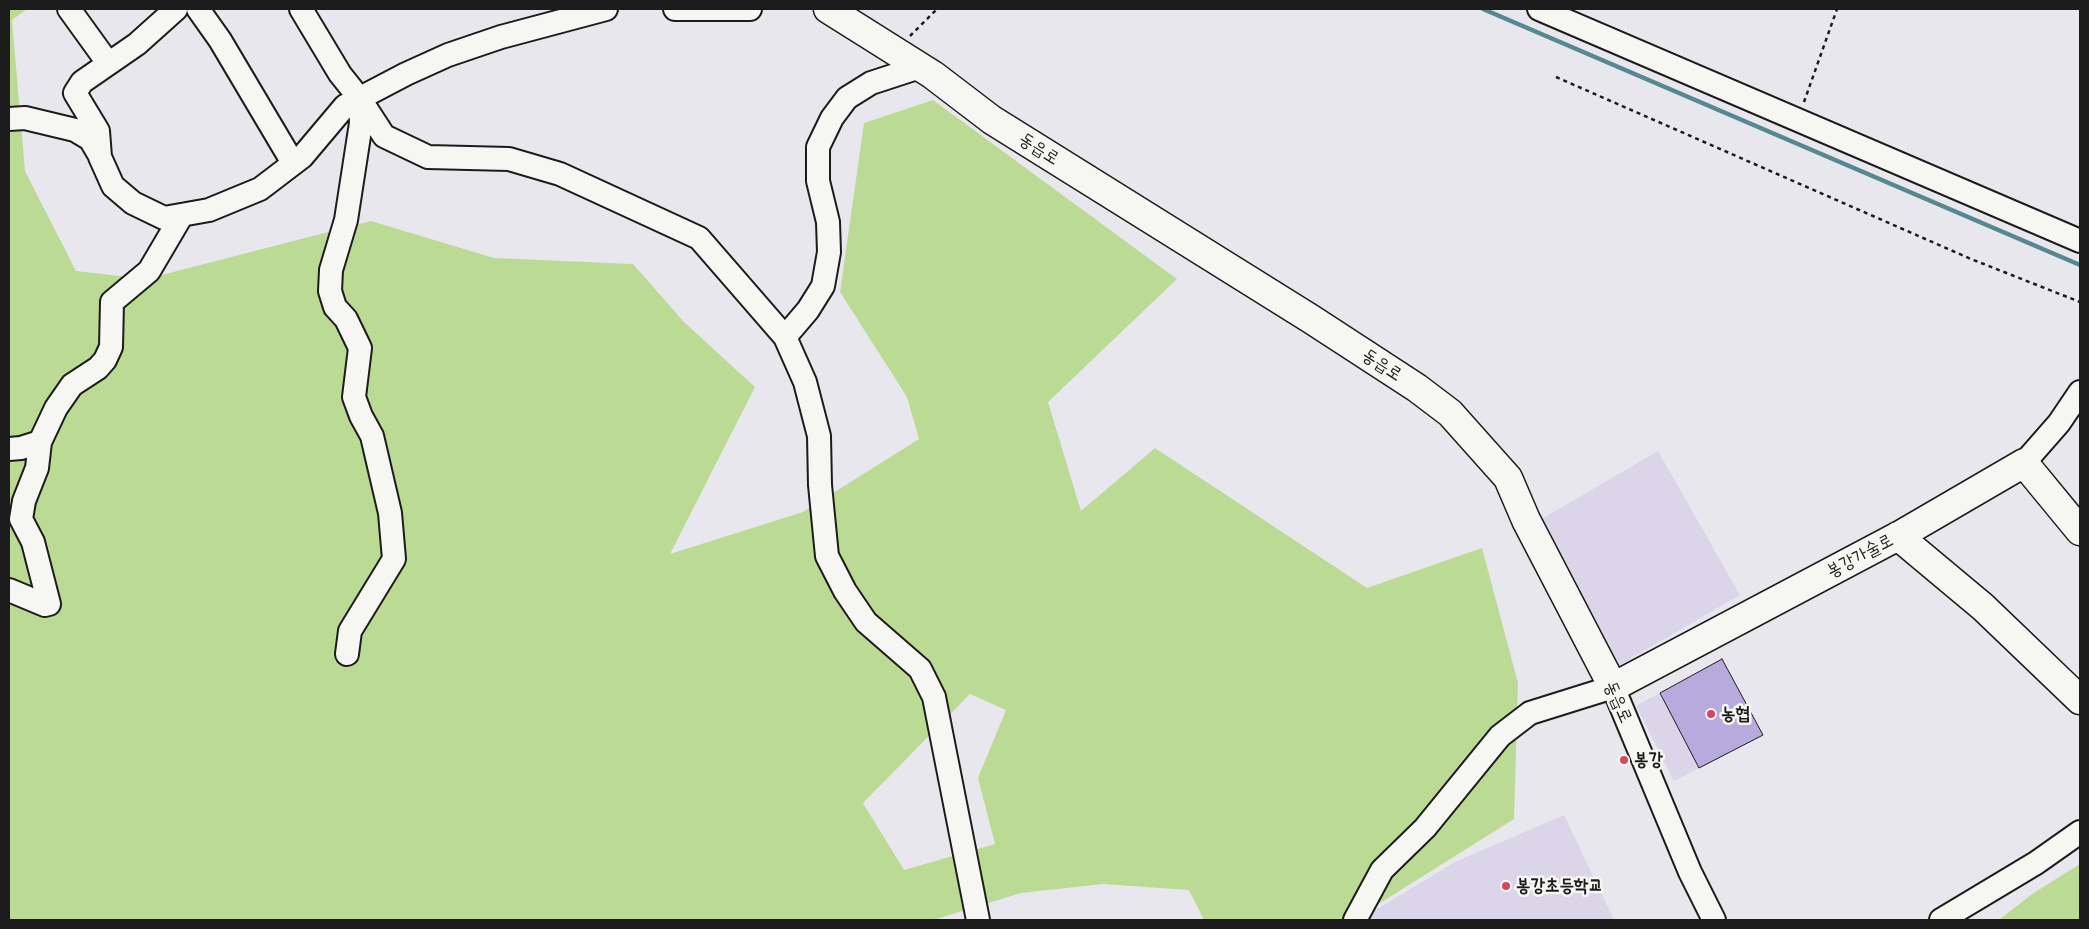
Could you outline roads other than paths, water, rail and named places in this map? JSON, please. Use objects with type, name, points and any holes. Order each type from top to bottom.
[{"type":"main road","name":"동읍로","points":[[828,9],[920,66],[992,120],[1311,319],[1417,388],[1450,413],[1508,478],[1526,520],[1613,687]]},
{"type":"main road","name":"봉강가술로","points":[[1613,687],[1898,536],[2024,463]]},
{"type":"main road","points":[[2024,463],[2080,531]]},
{"type":"main road","points":[[1898,536],[1983,607],[2080,700]]},
{"type":"street","points":[[69,9],[108,63]]},
{"type":"street","points":[[100,156],[98,131],[75,92],[82,82],[137,44],[176,9]]},
{"type":"street","points":[[198,9],[220,40],[293,163]]},
{"type":"street","points":[[301,9],[340,74],[360,99],[384,136],[428,157],[509,159],[560,174],[699,238],[785,337],[805,382],[819,436],[820,485],[827,556],[845,591],[866,622],[920,669],[934,697],[978,920]]},
{"type":"street","points":[[9,119],[25,118],[75,130],[93,142],[112,186],[132,203],[164,218],[210,210],[260,189],[302,157],[345,106],[406,74],[448,54],[555,21],[606,9]]},
{"type":"street","points":[[675,9],[750,9]]},
{"type":"street","points":[[1539,9],[2080,241]]},
{"type":"street","points":[[785,337],[808,310],[823,286],[829,252],[828,232],[818,181],[818,147],[832,118],[847,98],[871,83],[920,66]]},
{"type":"street","points":[[347,654],[350,631],[394,559],[390,513],[372,436],[360,416],[354,397],[360,348],[346,319],[334,307],[330,291],[331,270],[346,220],[361,122],[360,99]]},
{"type":"street","points":[[9,590],[25,595],[44,605],[49,604],[33,542],[21,519],[24,501],[37,468],[40,442],[56,408],[72,385],[98,368],[105,360],[111,347],[112,302],[149,271],[182,215]]},
{"type":"street","name":"봉강가술로","points":[[2024,463],[2059,423],[2080,392]]},
{"type":"street","points":[[9,449],[21,448],[40,442]]},
{"type":"street","points":[[1355,920],[1382,870],[1425,828],[1500,736],[1530,713],[1613,687]]},
{"type":"street","name":"동읍로","points":[[1613,687],[1690,872],[1714,920]]},
{"type":"street","points":[[1941,920],[2036,863],[2080,832]]},
{"type":"waterway","points":[[1483,9],[2080,265]]},
{"type":"place","name":"농협","points":[[1711,714]]},
{"type":"place","name":"봉강","points":[[1624,760]]},
{"type":"place","name":"봉강초등학교","points":[[1506,886]]}]
